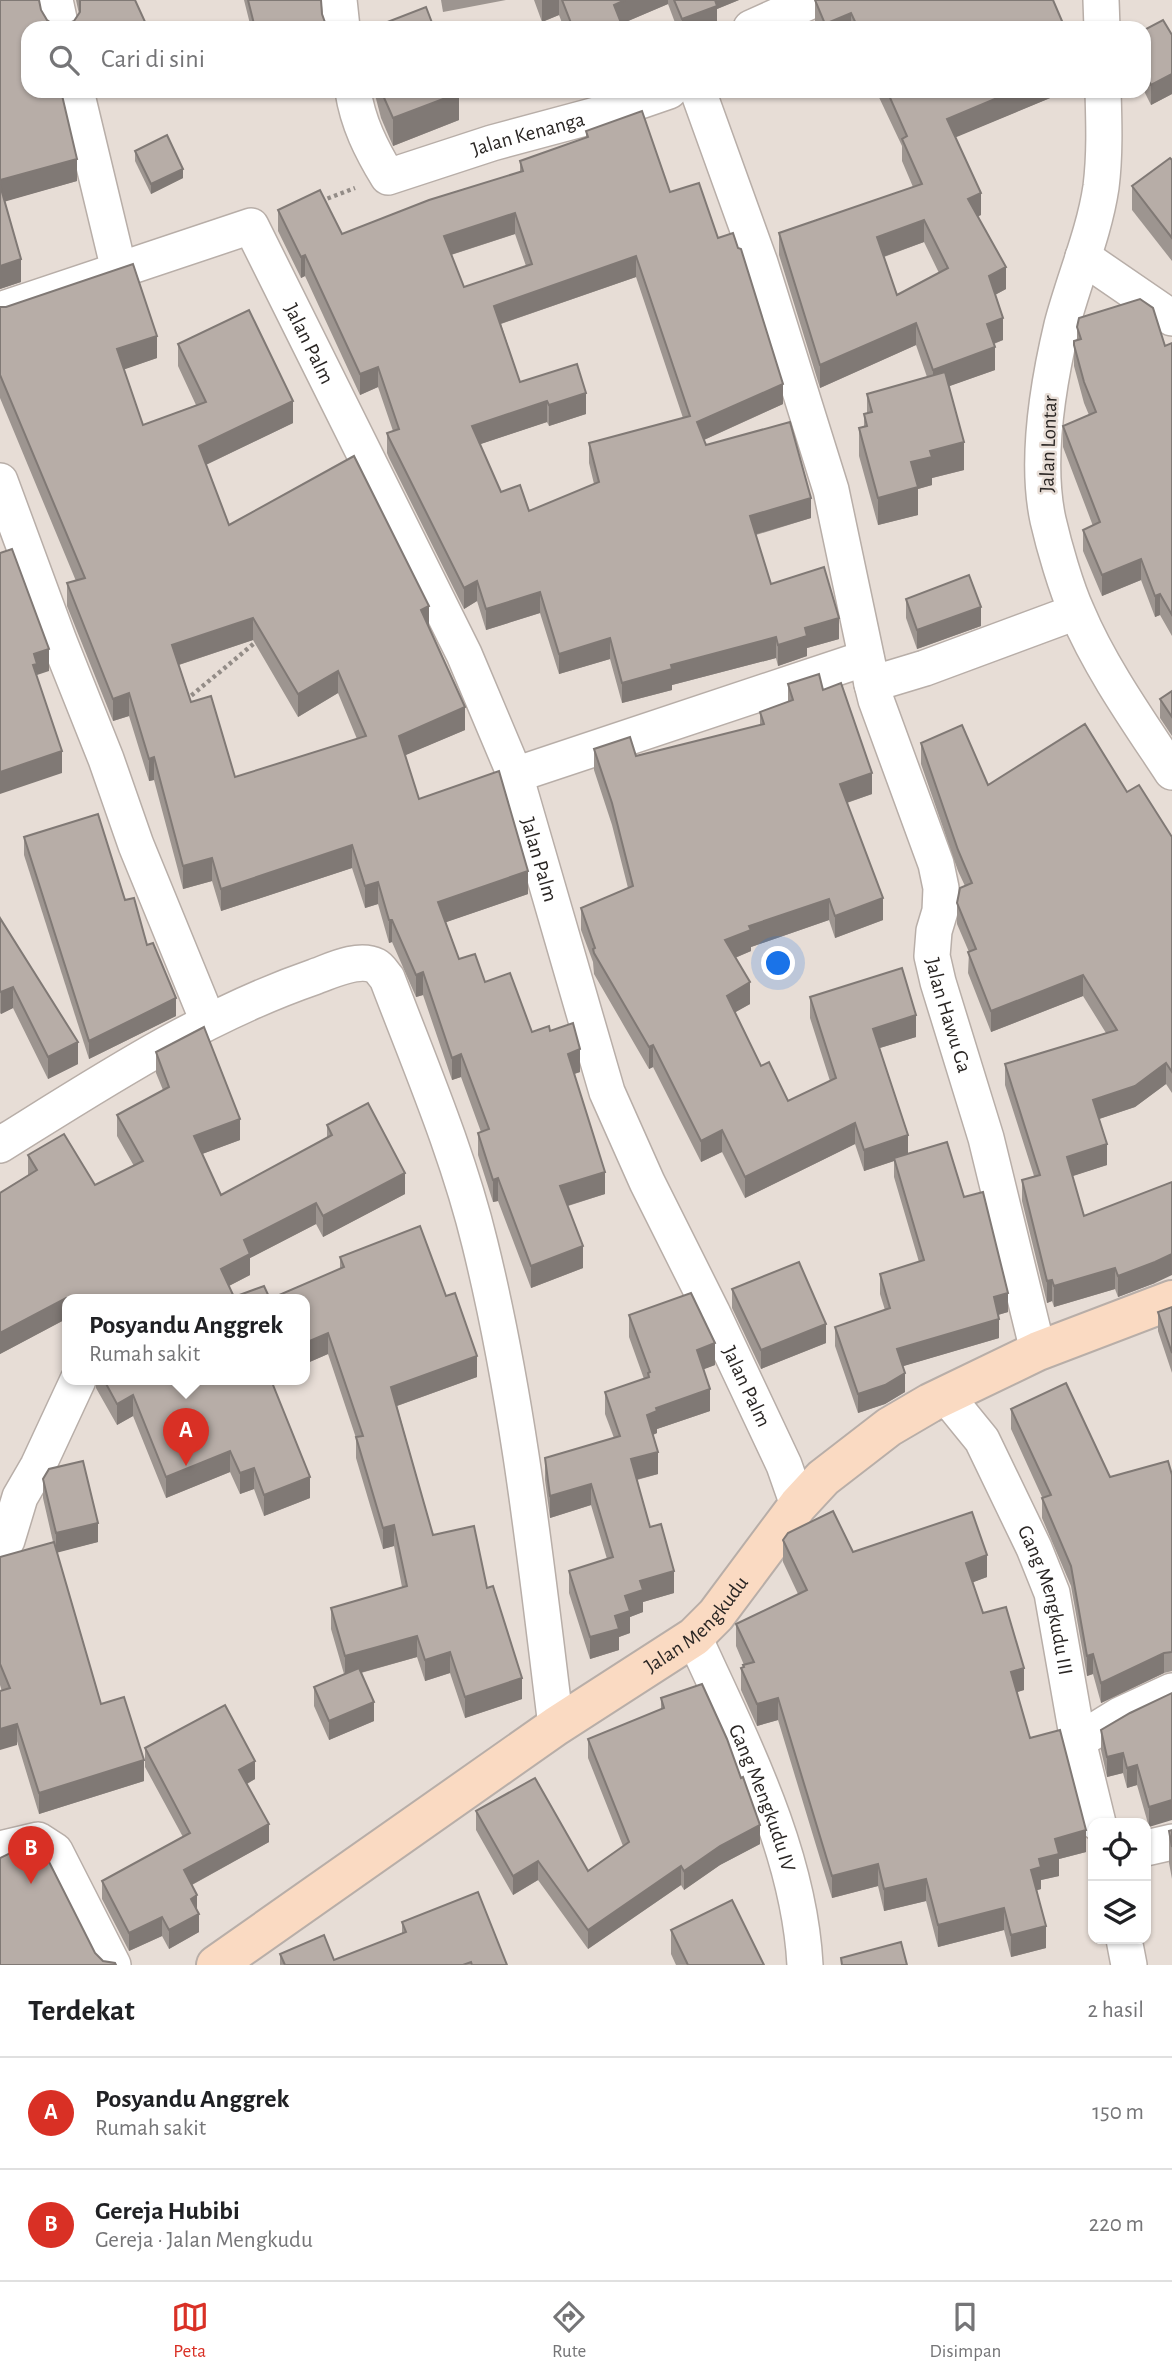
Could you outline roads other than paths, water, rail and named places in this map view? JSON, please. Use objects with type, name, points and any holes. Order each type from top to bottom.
[{"type":"street","points":[[55,0],[60,21]]},
{"type":"street","points":[[339,0],[341,21]]},
{"type":"street","points":[[766,21],[813,0]]},
{"type":"street","points":[[1101,0],[1101,21]]},
{"type":"street","points":[[0,310],[119,270],[78,98]]},
{"type":"street","name":"Jalan Kenanga","points":[[355,98],[369,147],[388,177],[492,143],[649,98]]},
{"type":"street","name":"Jalan Hawu Ga","points":[[701,98],[760,263],[831,491],[876,700],[936,864],[941,900],[932,956],[986,1138],[1038,1351]]},
{"type":"street","name":"Jalan Lontar","points":[[1103,98],[1101,188],[1063,323],[1051,377],[1043,467],[1048,519],[1076,612],[1123,700],[1172,772]]},
{"type":"street","name":"Jalan Palm","points":[[119,270],[251,226],[464,654],[515,775],[607,1092],[647,1182],[784,1465],[798,1505]]},
{"type":"street","points":[[1083,257],[1172,318]]},
{"type":"street","points":[[0,481],[136,845],[208,1021]]},
{"type":"street","points":[[515,775],[869,671],[925,668],[1076,612]]},
{"type":"street","points":[[0,1145],[108,1077],[208,1021],[276,990],[346,966],[363,964],[377,967],[387,978],[445,1130],[480,1242],[506,1367],[527,1491],[556,1726]]},
{"type":"street","name":"Jalan Mengkudu","points":[[216,1965],[556,1726],[694,1637],[716,1615],[798,1505],[823,1478],[889,1427],[930,1403],[1038,1351],[1172,1300]]},
{"type":"street","points":[[0,1553],[7,1540],[20,1497],[76,1385]]},
{"type":"street","name":"Gang Mengkudu III","points":[[947,1397],[982,1440],[1034,1548],[1052,1593],[1078,1741],[1097,1818]]},
{"type":"street","name":"Gang Mengkudu IV","points":[[694,1637],[745,1750],[782,1844],[803,1928],[805,1965]]},
{"type":"street","points":[[1078,1741],[1120,1715],[1172,1690]]},
{"type":"street","points":[[0,1849],[38,1840],[55,1851],[113,1965]]},
{"type":"street","points":[[1151,1847],[1172,1842]]},
{"type":"street","points":[[1125,1944],[1129,1965]]},
{"type":"place","name":"Posyandu Anggrek","points":[[186,1466]]},
{"type":"place","name":"Gereja Hubibi","points":[[31,1884]]}]
